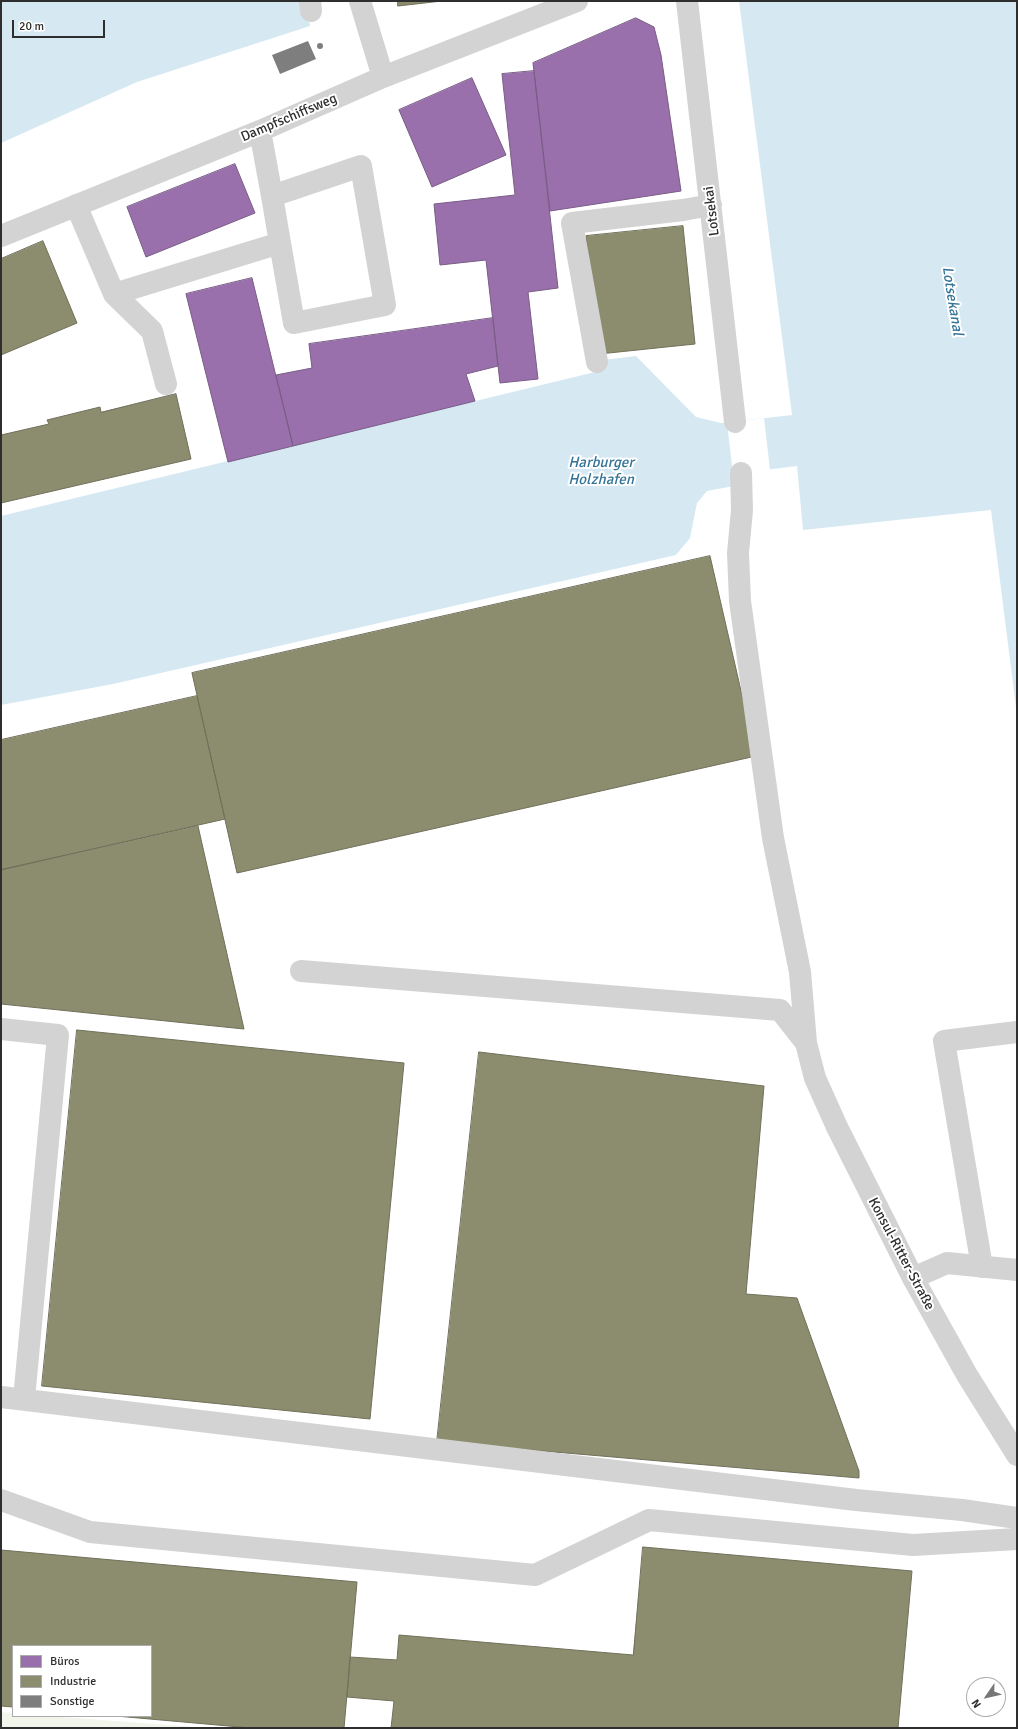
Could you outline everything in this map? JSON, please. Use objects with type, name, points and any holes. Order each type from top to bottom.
[{"type":"street","points":[[360,1],[383,77]]},
{"type":"street","name":"Dampfschiffsweg","points":[[1,236],[260,131],[554,5],[577,1]]},
{"type":"street","name":"Lotsekai","points":[[687,1],[735,422]]},
{"type":"street","points":[[260,131],[294,323],[385,305],[362,166],[272,196]]},
{"type":"street","points":[[76,205],[114,294],[152,332],[166,384]]},
{"type":"street","points":[[597,362],[572,223],[683,210],[711,205]]},
{"type":"street","points":[[114,294],[280,243]]},
{"type":"street","points":[[741,473],[742,510],[738,553],[740,601],[773,838],[800,972],[806,1043]]},
{"type":"street","points":[[301,971],[780,1010],[806,1043]]},
{"type":"street","points":[[1,1029],[58,1035],[24,1400]]},
{"type":"street","points":[[982,1267],[944,1041],[1017,1032]]},
{"type":"street","name":"Konsul-Ritter-Straße","points":[[806,1043],[815,1078],[837,1127],[913,1278],[967,1375],[1017,1456]]},
{"type":"street","points":[[913,1278],[947,1263],[1017,1270]]},
{"type":"street","points":[[1,1397],[848,1499],[962,1510],[1017,1518]]},
{"type":"street","points":[[1,1500],[90,1532],[535,1575],[649,1520],[913,1545],[1017,1539]]},
{"type":"shaded area","points":[[1,1712],[12,1713],[12,1717],[62,1717],[208,1728],[1,1728]]},
{"type":"water","points":[[1,1],[306,1],[310,26],[137,82],[1,143]]},
{"type":"water","points":[[739,1],[1017,1],[1017,715],[991,510],[803,530],[797,466],[733,474],[734,486],[707,491],[697,503],[690,538],[676,555],[113,684],[1,705],[1,516],[595,372],[603,360],[636,356],[696,417],[721,423],[792,415]]},
{"type":"pier","points":[[764,418],[770,470],[733,474],[727,423]]},
{"type":"building: Büros","points":[[636,18],[654,27],[661,55],[681,191],[550,211],[533,63]]},
{"type":"building: Büros","points":[[534,71],[558,288],[528,292],[538,379],[500,383],[486,260],[440,265],[434,204],[515,195],[502,74]]},
{"type":"building: Büros","points":[[472,78],[506,155],[432,187],[399,110]]},
{"type":"building: Büros","points":[[235,164],[255,213],[146,257],[127,207]]},
{"type":"building: Büros","points":[[252,278],[293,446],[228,462],[186,294]]},
{"type":"building: Büros","points":[[493,318],[498,366],[466,374],[475,401],[293,446],[276,375],[312,368],[309,344]]},
{"type":"building: Industrie","points":[[398,1],[442,1],[398,6]]},
{"type":"building: Industrie","points":[[683,226],[695,344],[599,354],[586,236]]},
{"type":"building: Industrie","points":[[43,241],[77,323],[1,355],[1,259]]},
{"type":"building: Industrie","points":[[176,394],[191,459],[1,503],[1,435],[49,424],[47,420],[100,407],[101,412]]},
{"type":"building: Industrie","points":[[710,556],[756,756],[237,873],[192,673]]},
{"type":"building: Industrie","points":[[197,696],[225,819],[1,870],[1,740]]},
{"type":"building: Industrie","points":[[198,826],[244,1029],[1,1004],[1,870]]},
{"type":"building: Industrie","points":[[77,1030],[404,1063],[370,1419],[42,1386]]},
{"type":"building: Industrie","points":[[479,1052],[764,1086],[746,1294],[797,1298],[859,1471],[859,1478],[437,1442]]},
{"type":"building: Industrie","points":[[643,1547],[912,1571],[898,1728],[391,1728],[394,1701],[347,1697],[350,1657],[397,1660],[399,1635],[633,1655]]},
{"type":"building: Industrie","points":[[1,1550],[357,1582],[344,1728],[251,1728],[127,1717],[152,1717],[152,1645],[12,1645],[12,1707],[1,1706]]},
{"type":"building: Sonstige","points":[[308,41],[316,59],[280,74],[272,55]]},
{"type":"building: Sonstige","points":[[320,43],[323,46],[320,49],[317,46]]},
{"type":"water label","name":"Lotsekanal","points":[[952,301]]},
{"type":"water label","name":"Harburger Holzhafen","points":[[601,472]]}]
